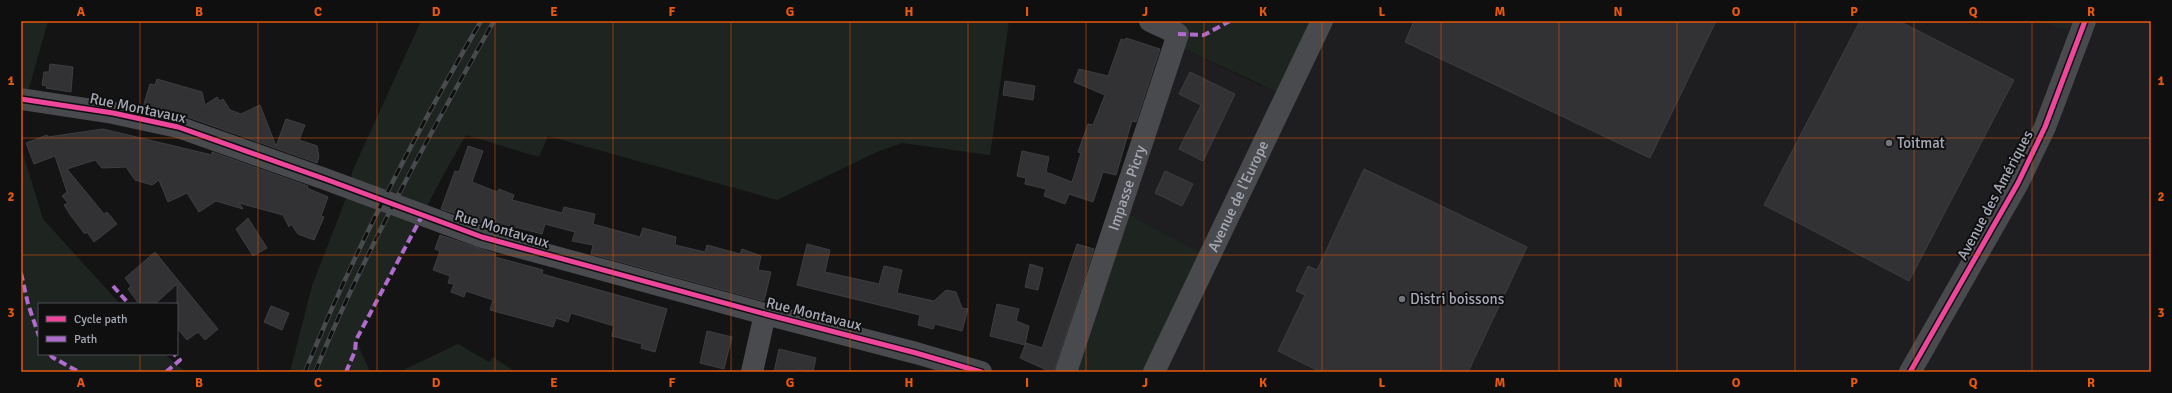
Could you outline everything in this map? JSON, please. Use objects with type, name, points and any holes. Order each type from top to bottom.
[{"type":"street","name":"Impasse Picry","points":[[1066,372],[1178,34],[1150,21]]},
{"type":"street","name":"Avenue de l'Europe","points":[[1154,372],[1322,21]]},
{"type":"street","name":"Avenue des Amériques","points":[[1910,372],[2018,183],[2045,127],[2085,21]]},
{"type":"street","name":"Rue Montavaux","points":[[21,99],[113,113],[178,127],[326,179],[482,237],[765,314],[894,347],[981,372]]},
{"type":"street","name":"Rue Montavaux","points":[[752,372],[765,314]]},
{"type":"shaded area","points":[[21,21],[48,21],[26,99],[21,99]]},
{"type":"shaded area","points":[[421,21],[1009,21],[990,155],[902,143],[879,151],[777,200],[548,136],[539,157],[466,135],[356,340],[370,372],[290,372],[312,286],[350,188],[352,172]]},
{"type":"shaded area","points":[[1150,21],[1322,21],[1286,96],[1175,45]]},
{"type":"shaded area","points":[[1308,21],[2151,21],[2151,372],[1153,372],[1119,210],[1175,45],[1262,86]]},
{"type":"shaded area","points":[[2044,21],[2085,21],[2073,27],[2060,28]]},
{"type":"shaded area","points":[[21,147],[43,219],[119,303],[38,303],[38,355],[165,355],[186,372],[21,372]]},
{"type":"shaded area","points":[[1119,210],[1208,257],[1154,372],[1070,372]]},
{"type":"shaded area","points":[[458,344],[489,362],[493,357],[515,372],[399,372]]},
{"type":"building","points":[[1414,21],[1716,21],[1650,158],[1405,42]]},
{"type":"building","name":"Toitmat","points":[[1860,21],[1899,21],[2014,80],[1909,281],[1764,205]]},
{"type":"building","points":[[1126,38],[1160,49],[1136,122],[1132,121],[1116,175],[1103,172],[1093,202],[1069,194],[1065,204],[1044,196],[1046,189],[1025,184],[1026,178],[1017,176],[1022,151],[1049,157],[1046,172],[1072,182],[1081,153],[1078,152],[1088,124],[1093,125],[1105,95],[1074,82],[1079,69],[1108,76],[1121,39],[1125,40]]},
{"type":"building","points":[[50,64],[73,67],[71,92],[46,88],[47,86],[42,85],[44,72],[49,72]]},
{"type":"building","points":[[1190,72],[1235,94],[1203,161],[1179,149],[1201,105],[1179,94]]},
{"type":"building","points":[[157,79],[202,92],[205,105],[217,97],[220,101],[223,99],[230,110],[241,114],[260,105],[276,146],[286,119],[305,125],[299,140],[317,146],[319,157],[317,163],[182,115],[143,107],[150,84],[155,85]]},
{"type":"building","points":[[1005,81],[1035,86],[1033,100],[1003,95]]},
{"type":"building","points":[[103,129],[212,155],[212,152],[308,186],[307,188],[328,197],[321,216],[324,217],[314,240],[298,234],[291,224],[289,227],[283,215],[239,203],[243,209],[216,201],[199,212],[187,193],[168,202],[159,180],[152,185],[135,180],[126,167],[102,168],[95,160],[67,169],[104,214],[107,212],[117,224],[94,242],[87,232],[85,234],[64,205],[68,203],[62,196],[67,192],[55,156],[34,164],[26,143],[47,135],[48,137]]},
{"type":"building","points":[[468,146],[483,151],[472,182],[497,192],[499,189],[514,195],[512,200],[562,213],[564,207],[595,214],[593,224],[640,237],[643,228],[676,237],[675,245],[705,252],[707,245],[740,254],[742,249],[761,256],[758,270],[771,272],[764,301],[591,254],[593,245],[572,241],[575,232],[545,224],[542,234],[507,225],[505,230],[441,209],[455,171],[459,172]]},
{"type":"building","name":"Distri boissons","points":[[1364,169],[1527,247],[1468,372],[1321,372],[1278,351],[1305,295],[1296,291],[1308,266],[1317,270]]},
{"type":"building","points":[[1165,171],[1193,184],[1182,206],[1155,193]]},
{"type":"building","points":[[248,218],[267,248],[253,256],[236,229]]},
{"type":"building","points":[[440,235],[496,254],[495,257],[543,270],[542,274],[667,309],[655,352],[641,348],[642,344],[612,336],[614,326],[571,313],[568,322],[556,318],[553,327],[490,310],[493,300],[466,291],[464,297],[451,292],[454,284],[448,283],[450,276],[433,270],[440,251],[435,249]]},
{"type":"building","points":[[807,244],[830,250],[825,272],[879,284],[884,266],[902,270],[897,293],[934,301],[946,290],[956,292],[962,308],[968,309],[962,331],[935,324],[933,329],[918,325],[920,315],[797,285]]},
{"type":"building","points":[[1077,244],[1094,249],[1054,372],[1051,372],[1020,358],[1026,343],[1042,348]]},
{"type":"building","points":[[155,252],[218,329],[205,340],[198,332],[187,340],[178,329],[177,284],[156,303],[138,303],[128,289],[131,286],[125,278]]},
{"type":"building","points":[[1030,264],[1043,268],[1038,290],[1025,287]]},
{"type":"building","points":[[997,304],[1019,309],[1016,321],[1029,326],[1025,345],[990,336]]},
{"type":"building","points":[[271,306],[289,313],[282,330],[264,322]]},
{"type":"building","points":[[707,331],[732,337],[724,369],[700,363]]},
{"type":"building","points":[[779,349],[816,358],[813,372],[798,369],[798,372],[774,372]]},
{"type":"railway","points":[[305,372],[344,282],[409,150],[481,21]]},
{"type":"railway","points":[[315,372],[334,327],[376,238],[422,150],[494,21]]},
{"type":"marked path","points":[[1178,34],[1204,35],[1230,21]]},
{"type":"marked path","points":[[346,372],[355,351],[356,340],[422,216]]},
{"type":"marked path","points":[[21,273],[28,304],[38,333]]},
{"type":"marked path","points":[[113,286],[128,303]]},
{"type":"marked path","points":[[51,355],[79,372]]},
{"type":"marked path","points":[[166,372],[180,360],[175,355]]},
{"type":"cycle path","points":[[1910,372],[2018,183],[2045,127],[2085,21]]},
{"type":"cycle path","points":[[21,99],[113,113],[178,127],[482,237],[765,314],[916,353],[981,372]]},
{"type":"place","name":"Toitmat","points":[[1889,143]]},
{"type":"place","name":"Distri boissons","points":[[1402,299]]}]
